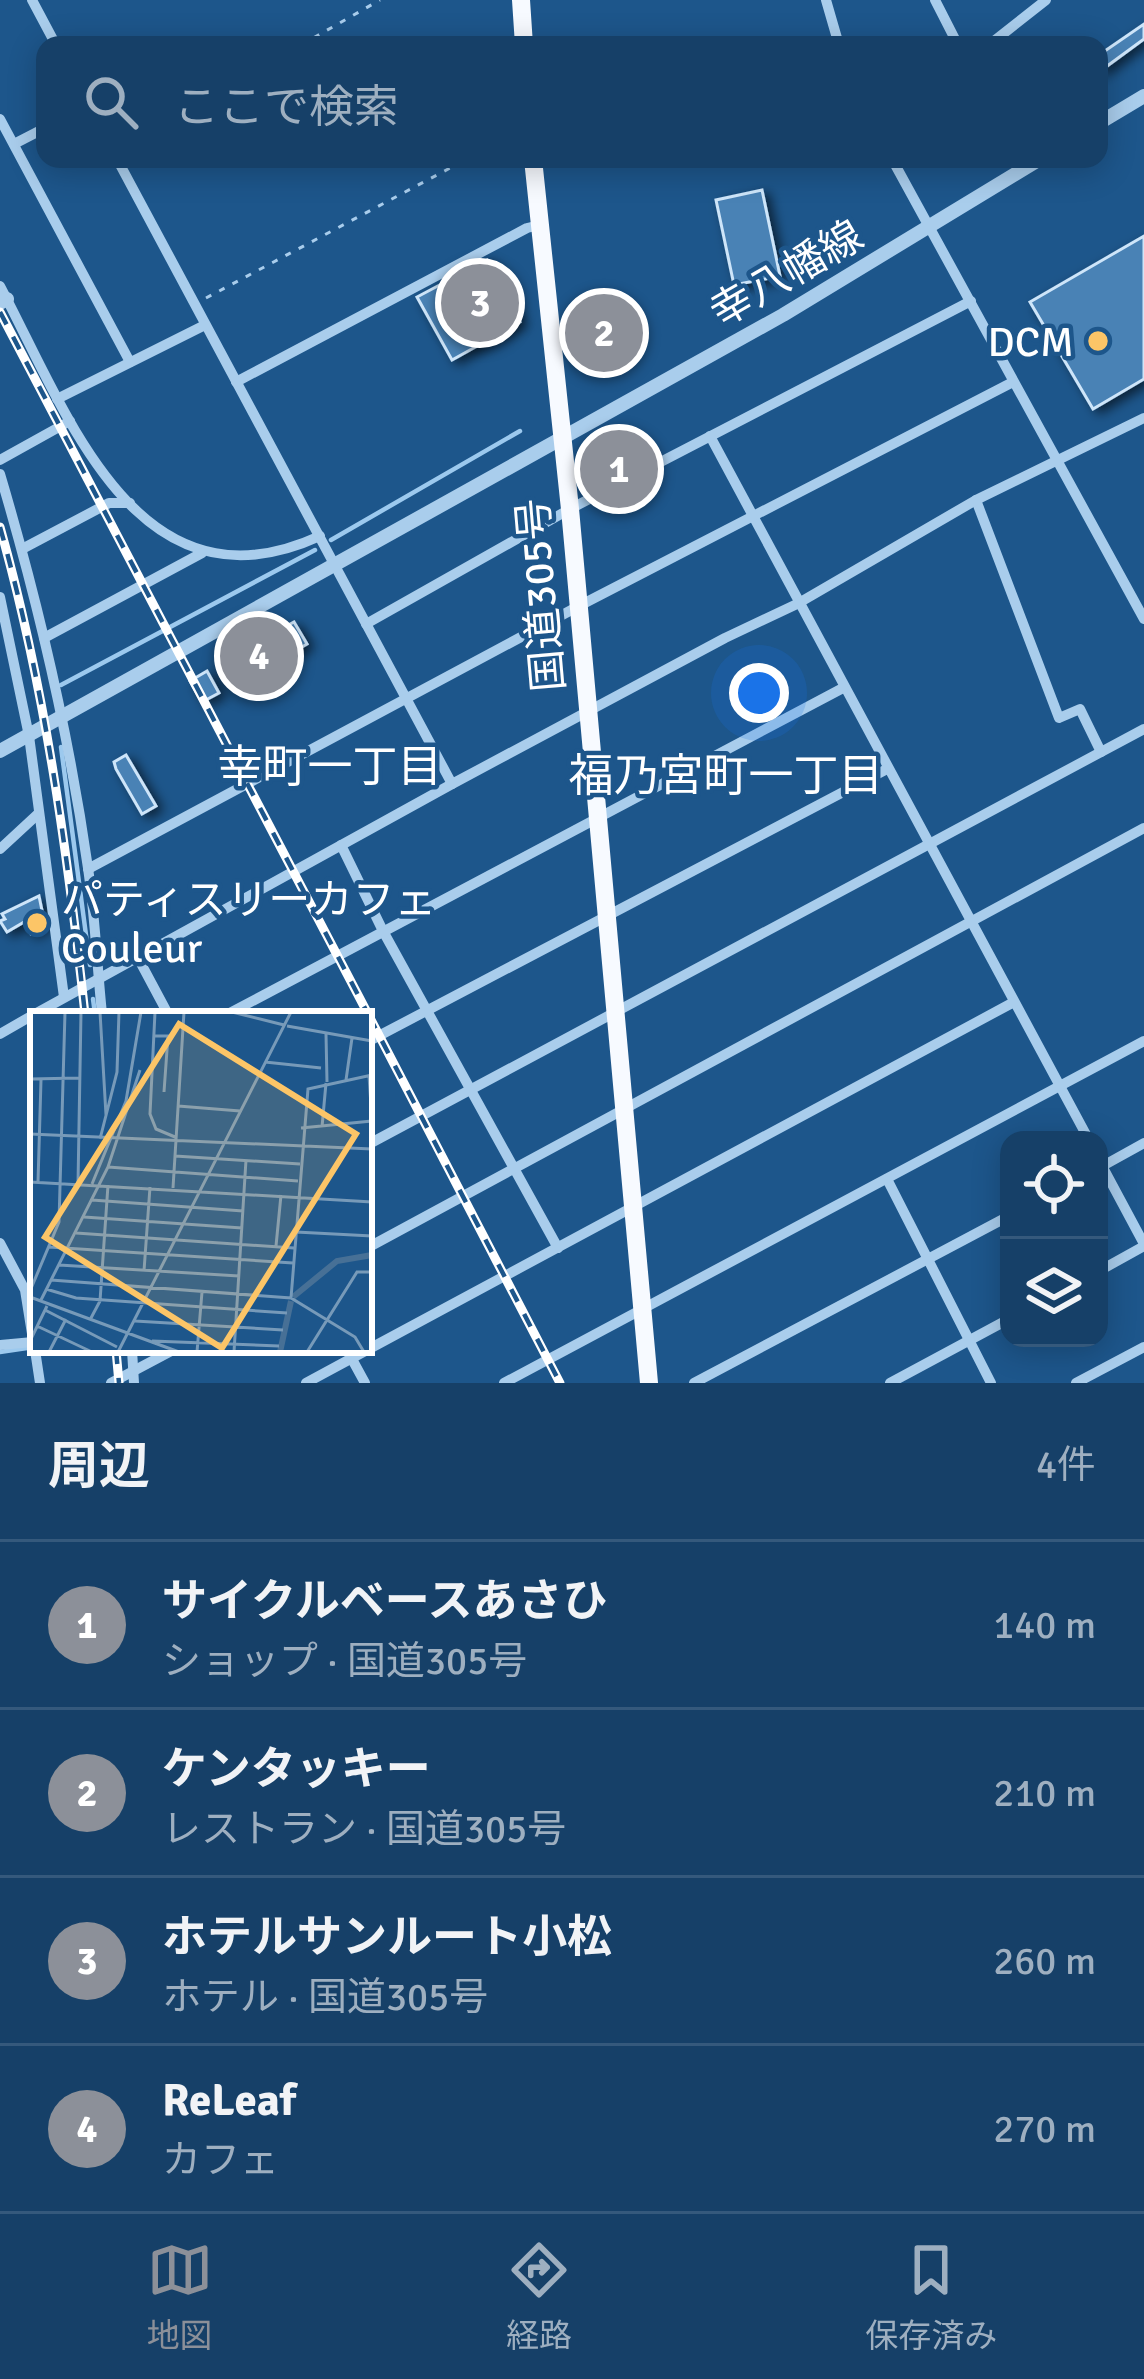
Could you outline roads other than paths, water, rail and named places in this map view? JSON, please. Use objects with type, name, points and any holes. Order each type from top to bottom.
[{"type":"highway","points":[[521,0],[523,36]]},
{"type":"highway","name":"国道305号","points":[[534,168],[570,508],[649,1383]]},
{"type":"street","points":[[32,0],[51,36]]},
{"type":"street","points":[[826,0],[836,36]]},
{"type":"street","points":[[934,0],[953,36]]},
{"type":"street","points":[[1000,36],[1046,0]]},
{"type":"street","points":[[1108,117],[1144,95]]},
{"type":"street","points":[[0,119],[130,362]]},
{"type":"street","points":[[14,144],[36,133]]},
{"type":"street","points":[[122,168],[452,784]]},
{"type":"street","points":[[897,168],[1144,619]]},
{"type":"street","name":"幸八幡線","points":[[0,752],[784,315],[1025,168]]},
{"type":"street","points":[[236,382],[540,225]]},
{"type":"street","points":[[2,296],[70,421],[155,531],[202,553],[245,556],[282,553],[320,536]]},
{"type":"street","points":[[366,624],[570,508],[970,302]]},
{"type":"street","points":[[57,399],[205,325]]},
{"type":"street","points":[[88,869],[577,607],[1013,382]]},
{"type":"street","points":[[41,1011],[452,784],[724,638],[797,604],[976,500],[1144,418]]},
{"type":"street","points":[[0,460],[70,421]]},
{"type":"street","points":[[710,436],[1084,1131]]},
{"type":"street","points":[[0,474],[61,718],[88,869],[102,1011]]},
{"type":"street","points":[[976,500],[1059,718],[1080,709],[1101,752]]},
{"type":"street","points":[[22,549],[109,502],[130,503]]},
{"type":"street","points":[[44,638],[202,553]]},
{"type":"street","points":[[0,597],[29,736],[64,997]]},
{"type":"street","points":[[235,1011],[843,688]]},
{"type":"street","points":[[372,1142],[1144,729]]},
{"type":"street","points":[[372,1039],[887,769]]},
{"type":"street","points":[[0,849],[39,813]]},
{"type":"street","points":[[372,1245],[1144,827]]},
{"type":"street","points":[[341,844],[383,931],[558,1248]]},
{"type":"street","points":[[137,956],[166,1011]]},
{"type":"street","points":[[372,1348],[1014,1001]]},
{"type":"street","points":[[0,1034],[30,1017]]},
{"type":"street","points":[[504,1383],[1144,1042]]},
{"type":"street","points":[[1108,1160],[1144,1143]]},
{"type":"street","points":[[887,1179],[991,1383]]},
{"type":"street","points":[[1108,1179],[1144,1245],[1108,1266]]},
{"type":"street","points":[[694,1383],[1000,1221]]},
{"type":"street","points":[[0,1243],[26,1290],[30,1317]]},
{"type":"street","points":[[890,1383],[1000,1324]]},
{"type":"street","points":[[0,1345],[30,1344]]},
{"type":"street","points":[[1076,1383],[1144,1347]]},
{"type":"street","points":[[35,1353],[40,1383]]},
{"type":"street","points":[[111,1383],[133,1377],[169,1353]]},
{"type":"street","points":[[306,1383],[349,1354],[365,1383]]},
{"type":"waterway","points":[[331,540],[520,431]]},
{"type":"waterway","points":[[61,685],[315,550]]},
{"type":"waterway","points":[[61,747],[90,965]]},
{"type":"waterway","points":[[93,999],[95,1011]]},
{"type":"waterway","points":[[0,1352],[27,1348]]},
{"type":"railway","points":[[0,312],[366,1011]]},
{"type":"railway","points":[[0,527],[30,647],[53,769],[85,1011]]},
{"type":"railway","points":[[372,1022],[560,1383]]},
{"type":"railway","points":[[116,1353],[119,1383]]},
{"type":"place","name":"ホテルサンルート小松","points":[[480,303]]},
{"type":"place","name":"ケンタッキー","points":[[604,333]]},
{"type":"place","name":"DCM","points":[[1098,341]]},
{"type":"place","name":"サイクルベースあさひ","points":[[619,469]]},
{"type":"place","name":"ReLeaf","points":[[259,656]]},
{"type":"place","name":"パティスリーカフェ Couleur","points":[[37,923]]},
{"type":"district","name":"幸町一丁目","points":[[330,766]]},
{"type":"district","name":"福乃宮町一丁目","points":[[726,775]]}]
